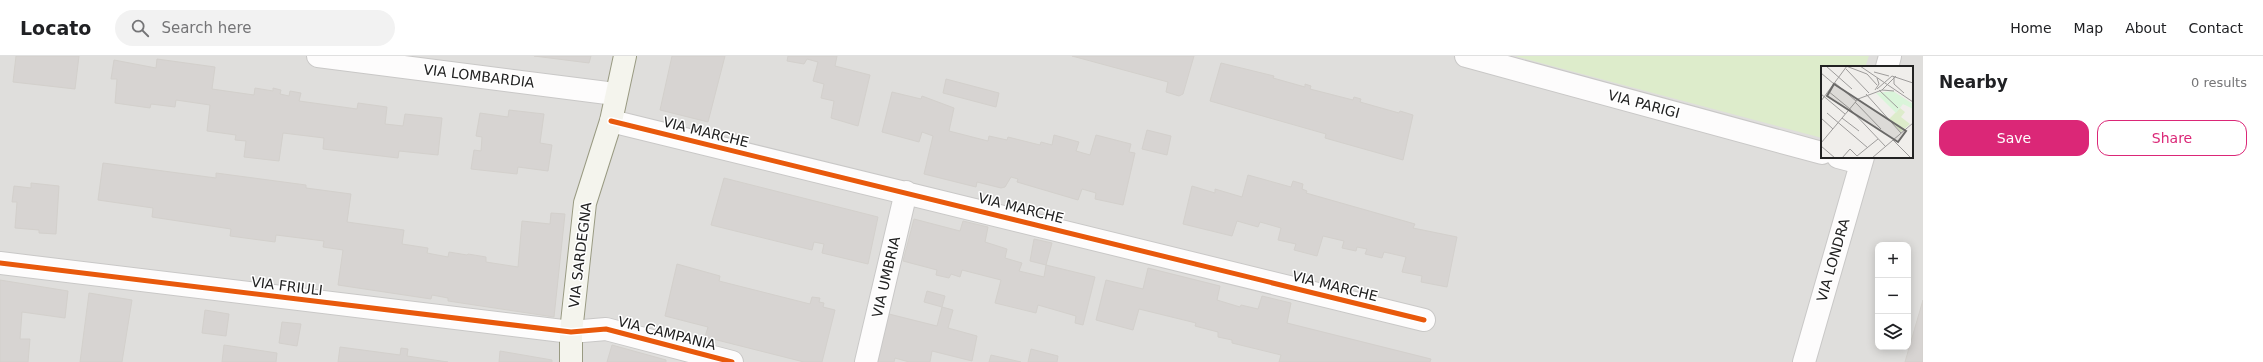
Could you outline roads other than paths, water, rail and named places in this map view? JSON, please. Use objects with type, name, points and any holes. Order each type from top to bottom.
[{"type":"street","name":"VIA LOMBARDIA","points":[[318,56],[615,94]]},
{"type":"street","name":"VIA SARDEGNA","points":[[571,362],[571,332],[585,203],[611,121],[615,94],[625,56]]},
{"type":"street","name":"VIA PARIGI","points":[[1466,56],[1821,153]]},
{"type":"street","points":[[1887,66],[1890,56]]},
{"type":"street","name":"VIA MARCHE","points":[[611,121],[1424,320]]},
{"type":"street","points":[[1846,158],[1862,160]]},
{"type":"street","name":"VIA LONDRA","points":[[1804,362],[1862,160]]},
{"type":"street","name":"VIA UMBRIA","points":[[866,362],[906,192]]},
{"type":"street","name":"VIA FRIULI","points":[[0,263],[571,332]]},
{"type":"street","name":"VIA CAMPANIA","points":[[571,332],[606,329],[732,362]]}]
